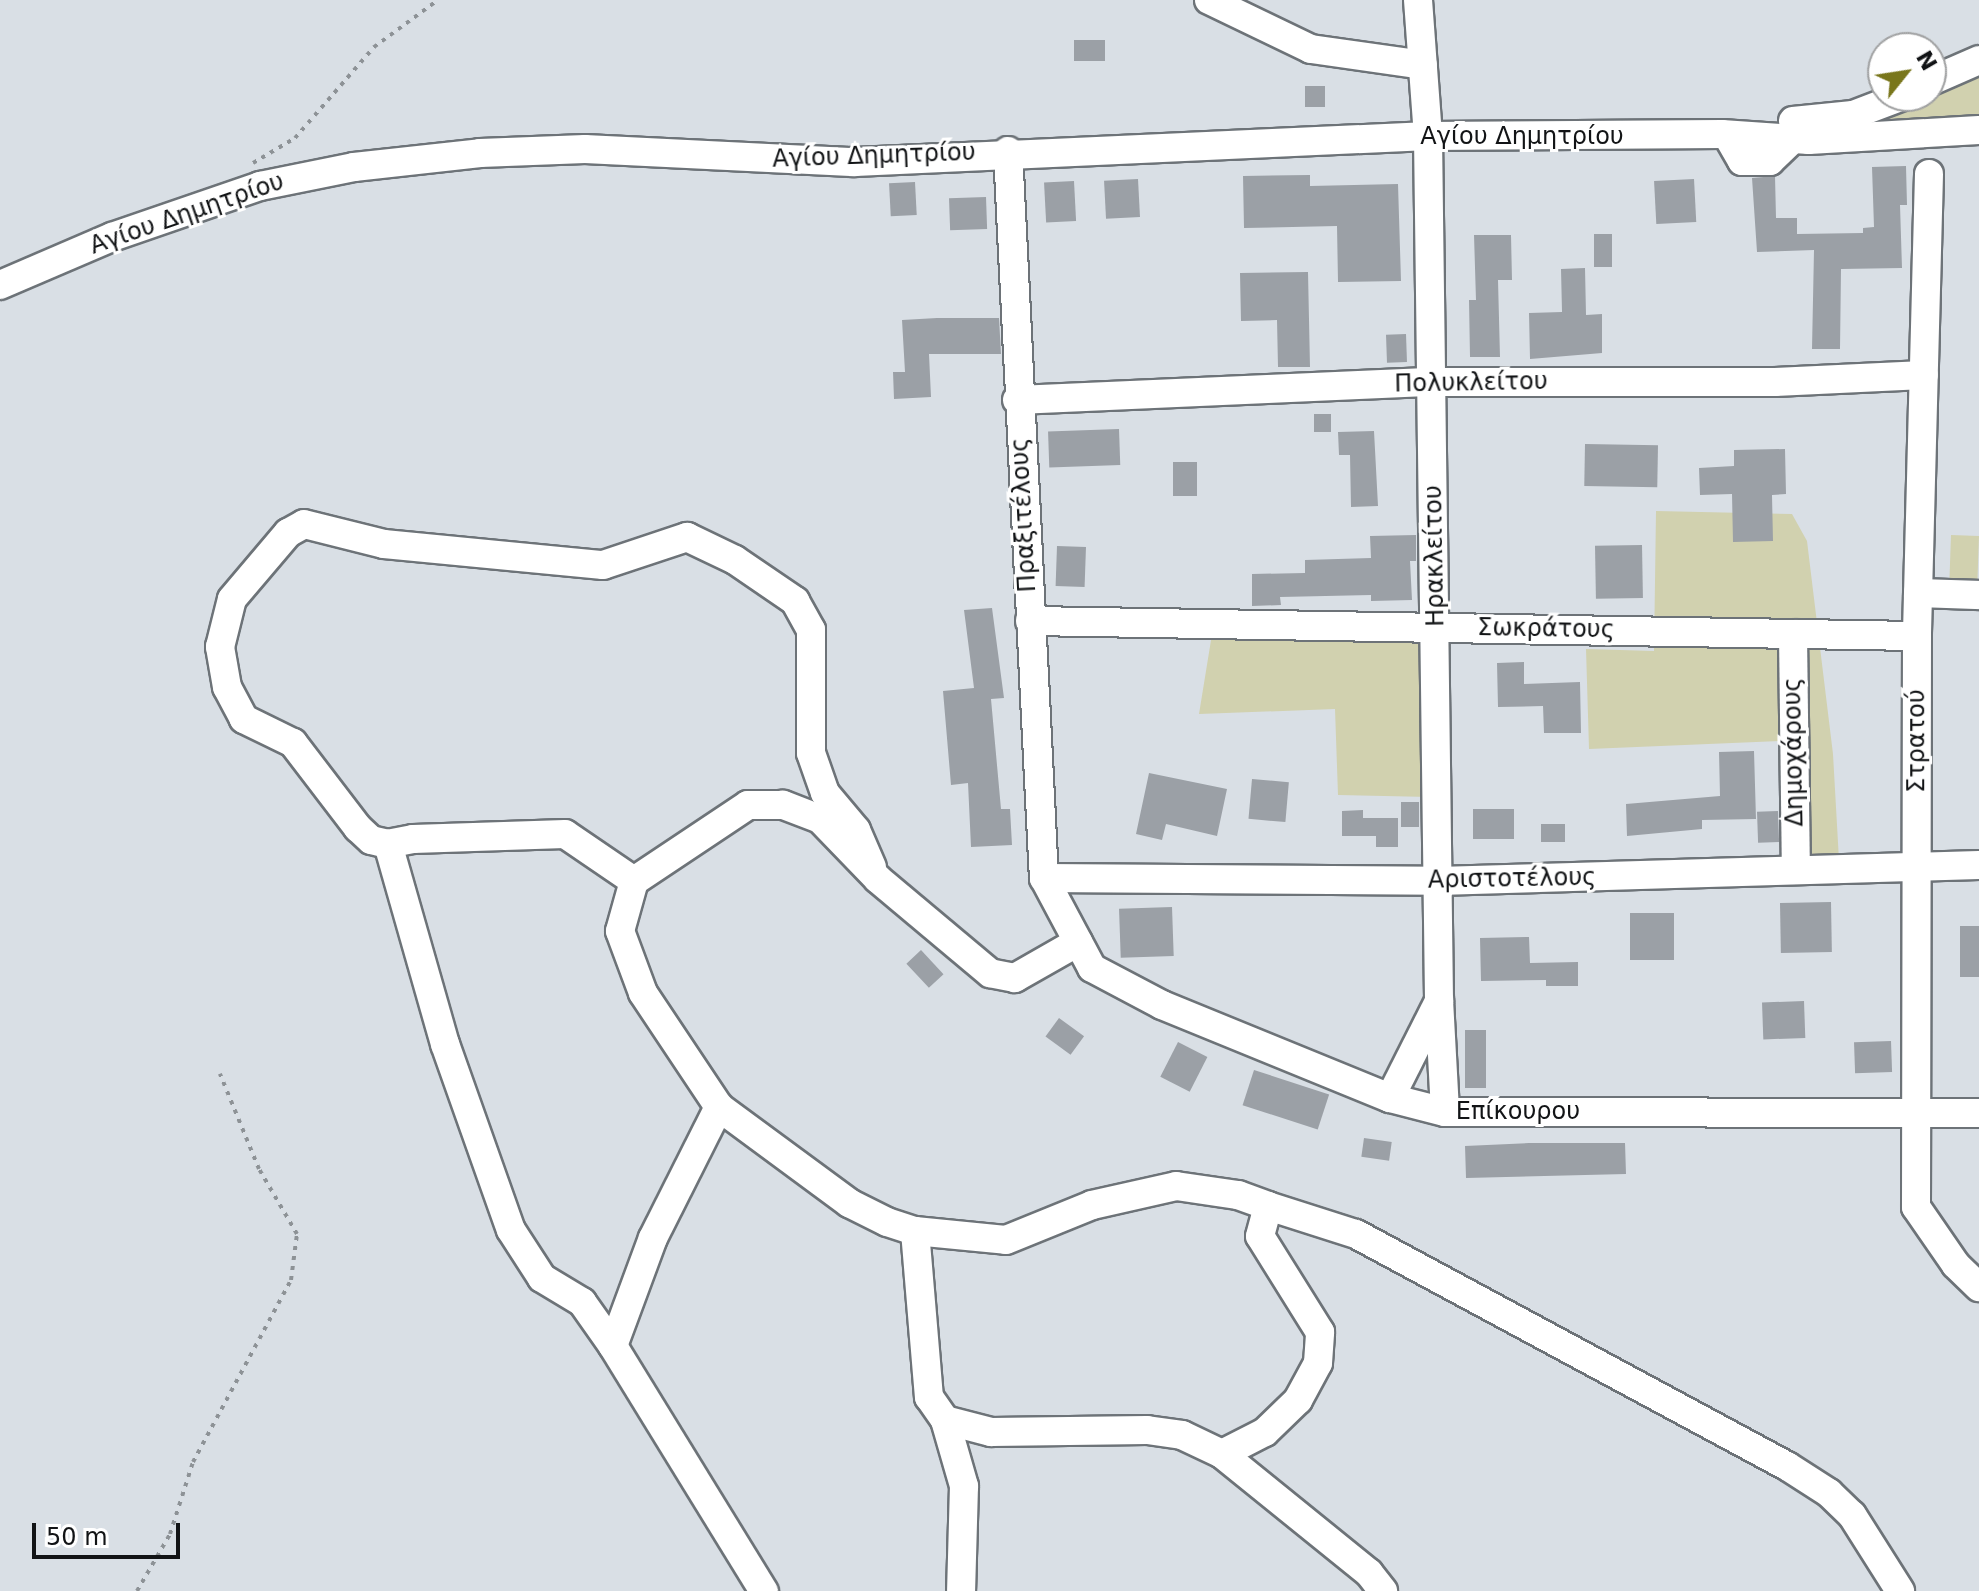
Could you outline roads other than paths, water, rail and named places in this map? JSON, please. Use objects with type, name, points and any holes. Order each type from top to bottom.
[{"type":"street","points":[[1209,0],[1311,49],[1423,65]]},
{"type":"street","name":"Ηρακλείτου","points":[[1418,0],[1428,136],[1439,1000],[1445,1112]]},
{"type":"street","points":[[1947,74],[1979,60]]},
{"type":"street","name":"Αγίου Δημητρίου","points":[[1725,135],[1765,121],[1840,118],[1867,109]]},
{"type":"street","name":"Αγίου Δημητρίου","points":[[0,285],[197,205],[288,179],[354,167],[585,149],[855,162],[1008,151],[1428,136],[1725,135],[1792,140],[1979,130]]},
{"type":"street","name":"Πραξιτέλους","points":[[1008,151],[1017,400],[1044,878]]},
{"type":"street","name":"Στρατού","points":[[1929,174],[1917,636],[1918,865],[1913,1113],[1916,1207],[1956,1265],[1979,1287]]},
{"type":"street","name":"Πολυκλείτου","points":[[1017,400],[1433,382],[1775,382],[1924,375]]},
{"type":"street","points":[[634,881],[565,834],[413,839],[388,844],[371,840],[358,828],[293,743],[244,719],[227,687],[220,647],[232,599],[288,533],[304,524],[384,544],[603,565],[687,537],[735,560],[795,601],[811,630],[811,753],[825,793],[856,830],[878,879]]},
{"type":"street","points":[[1918,593],[1979,595]]},
{"type":"street","name":"Σωκράτους","points":[[1030,621],[1917,636]]},
{"type":"street","name":"Δημοχάρους","points":[[1793,634],[1796,870]]},
{"type":"street","points":[[1078,942],[1015,978],[990,973],[878,879],[820,819],[783,805],[748,805],[634,881],[620,931],[643,993],[719,1107],[849,1203],[915,1231],[1006,1240],[1092,1205],[1176,1186],[1238,1195],[1356,1234],[1787,1466],[1829,1493],[1852,1515],[1900,1591]]},
{"type":"street","points":[[388,844],[445,1044],[511,1230],[542,1278],[582,1302],[613,1346],[764,1591]]},
{"type":"street","name":"Αριστοτέλους","points":[[1044,878],[1438,881],[1979,865]]},
{"type":"street","name":"Επίκουρου","points":[[1044,878],[1092,968],[1162,1005],[1390,1098],[1445,1112],[1979,1113]]},
{"type":"street","points":[[1390,1098],[1439,1000]]},
{"type":"street","points":[[613,1346],[653,1238],[719,1107]]},
{"type":"street","points":[[1222,1454],[1265,1432],[1298,1400],[1318,1363],[1320,1332],[1260,1236],[1268,1206]]},
{"type":"street","points":[[915,1231],[929,1397],[945,1420],[964,1486],[961,1591]]},
{"type":"street","points":[[945,1420],[991,1432],[1147,1430],[1182,1435],[1222,1454],[1369,1573],[1383,1591]]}]
